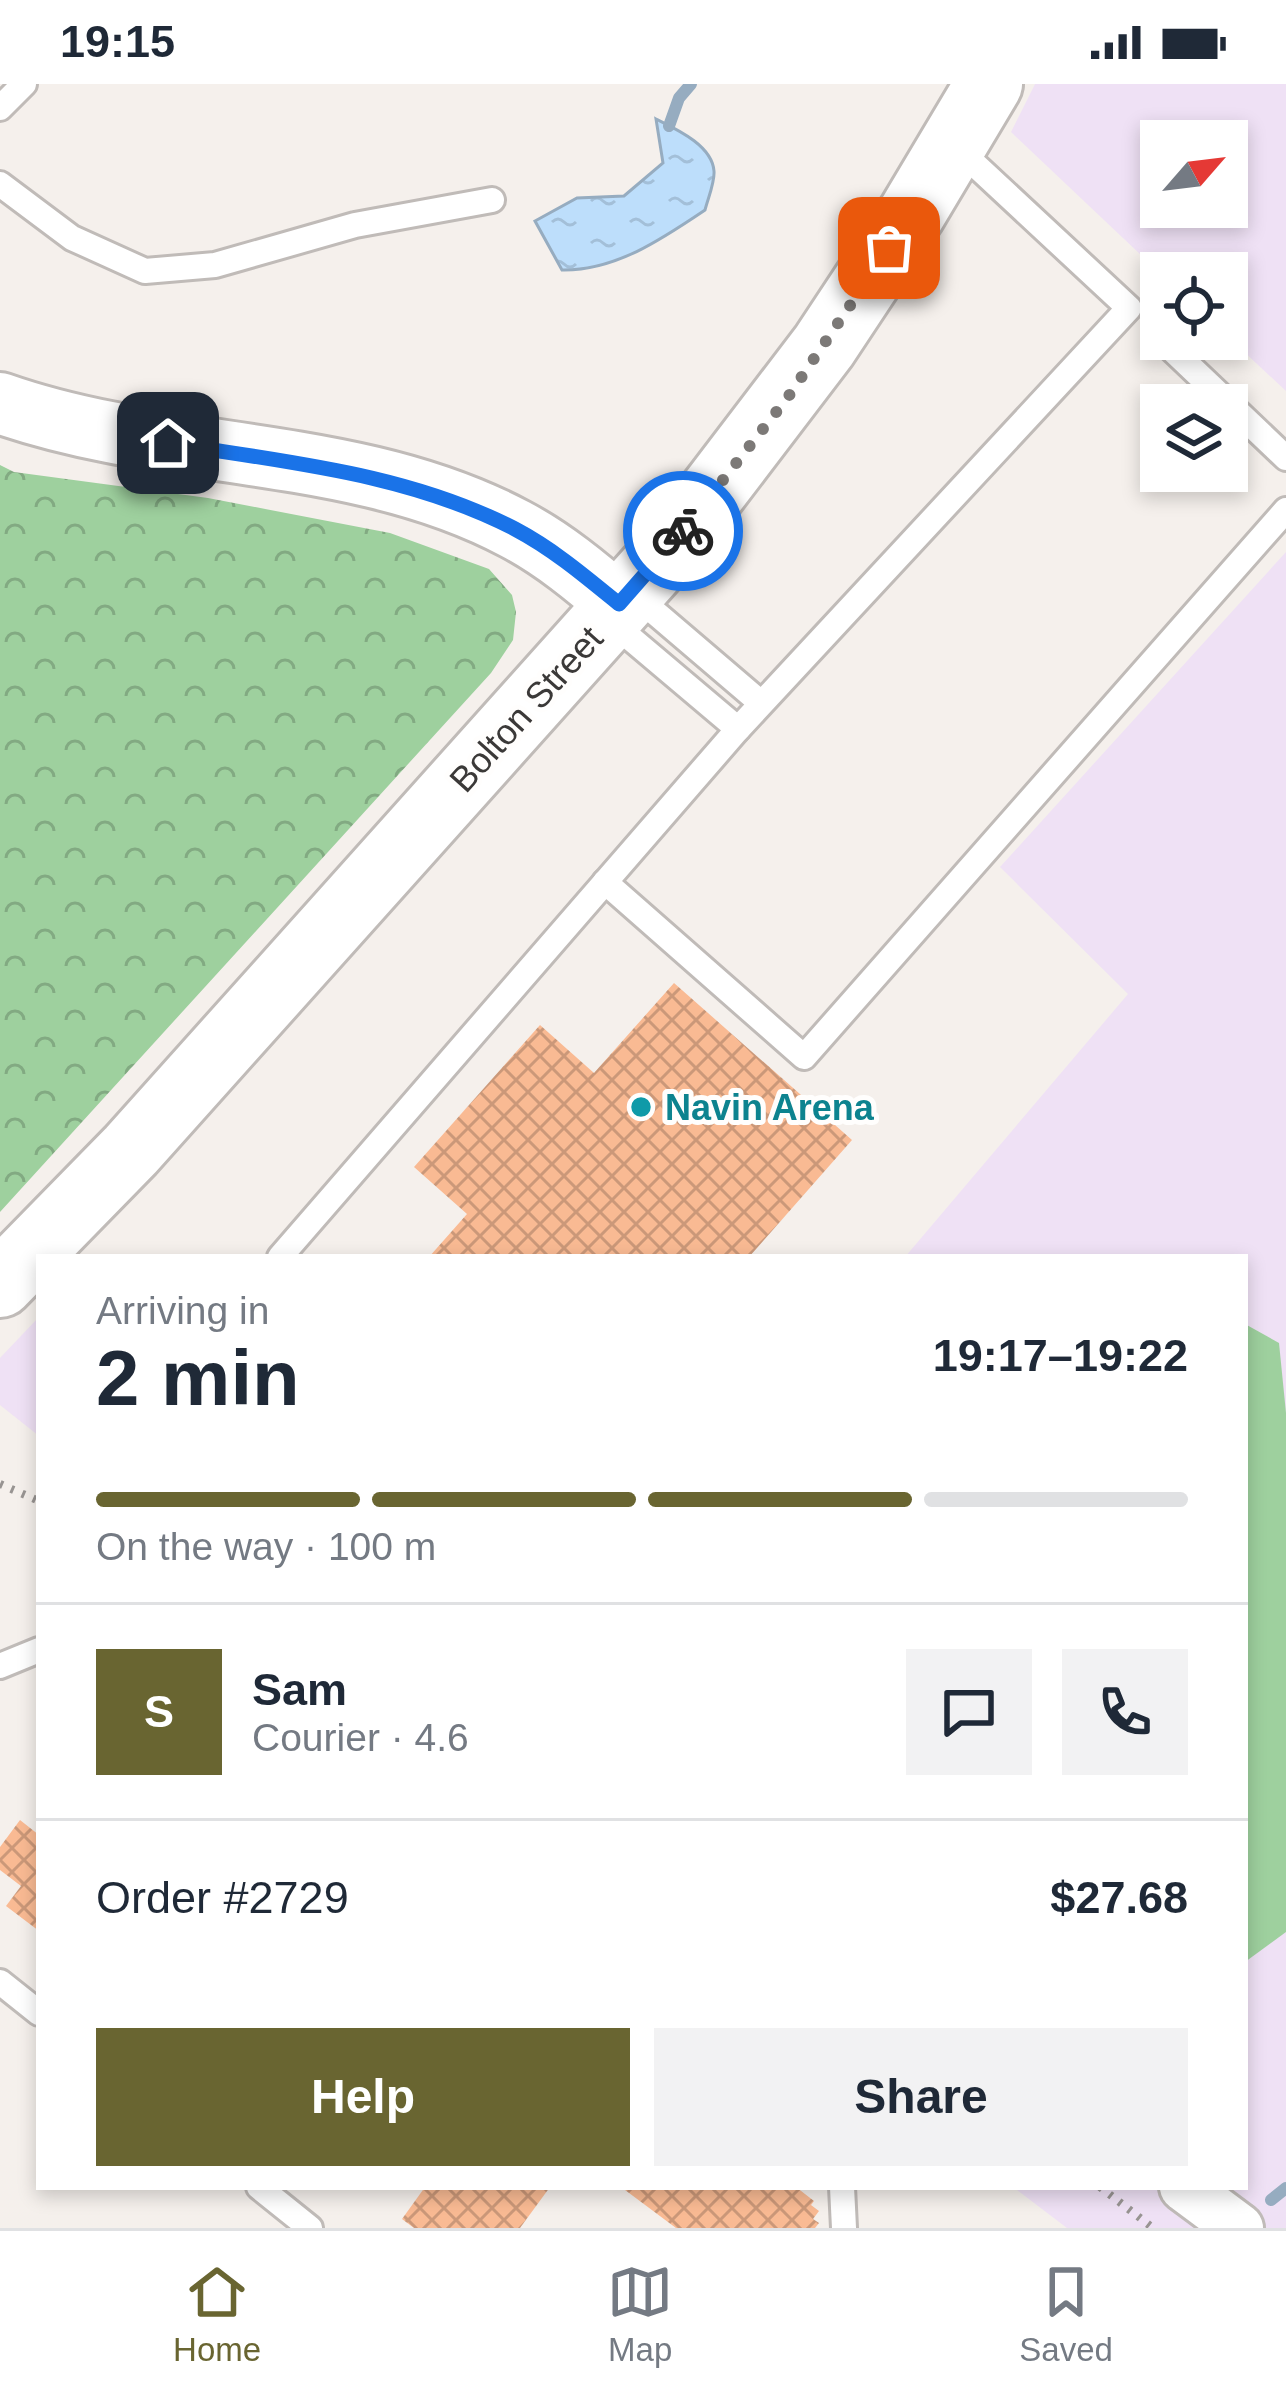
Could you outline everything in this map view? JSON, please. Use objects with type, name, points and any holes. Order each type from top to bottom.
[{"type":"main road","name":"Bolton Street","points":[[42,1254],[712,496],[788,397],[912,213],[988,84]]},
{"type":"main road","name":"Bolton Street","points":[[16,1285],[36,1262]]},
{"type":"street","points":[[0,403],[106,432],[328,468],[427,494],[515,529],[575,568],[619,605]]},
{"type":"street","points":[[1188,2190],[1239,2228]]},
{"type":"lane","points":[[0,108],[24,84]]},
{"type":"lane","points":[[953,144],[1140,319]]},
{"type":"lane","points":[[0,184],[72,238],[145,271],[215,265],[356,225],[492,200]]},
{"type":"lane","points":[[283,1254],[738,729],[1129,308]]},
{"type":"lane","points":[[1183,360],[1286,458]]},
{"type":"lane","points":[[605,882],[804,1057],[1286,510]]},
{"type":"lane","points":[[619,605],[761,704]]},
{"type":"lane","points":[[619,605],[738,729]]},
{"type":"lane","points":[[0,1666],[36,1651]]},
{"type":"lane","points":[[0,1982],[36,2011]]},
{"type":"lane","points":[[263,2190],[310,2228]]},
{"type":"lane","points":[[842,2190],[844,2228]]},
{"type":"path","points":[[0,1484],[36,1500]]},
{"type":"path","points":[[1104,2190],[1153,2228]]},
{"type":"shaded area","points":[[1035,84],[1286,84],[1286,391],[1248,356],[1248,252],[1140,254],[1011,132]]},
{"type":"shaded area","points":[[1286,552],[1286,2228],[1067,2228],[1017,2190],[1248,2190],[1248,1254],[908,1254],[1128,994],[1000,867]]},
{"type":"shaded area","points":[[36,1320],[36,1434],[0,1405],[0,1358]]},
{"type":"green space","points":[[0,465],[14,472],[208,498],[390,533],[489,569],[512,595],[516,612],[513,640],[491,673],[0,1212]]},
{"type":"green space","points":[[1248,1326],[1279,1343],[1286,1413],[1286,1932],[1248,1960]]},
{"type":"water","points":[[656,119],[692,139],[712,162],[705,210],[619,259],[562,270],[535,221],[577,198],[624,196],[663,163]]},
{"type":"building","name":"Navin Arena","points":[[674,983],[852,1140],[752,1254],[432,1254],[467,1214],[414,1167],[540,1025],[594,1073]]},
{"type":"building","points":[[20,1820],[36,1833],[36,1929],[6,1906],[21,1886],[0,1870],[0,1847]]},
{"type":"building","points":[[423,2190],[548,2190],[520,2228],[414,2228],[402,2219]]},
{"type":"building","points":[[625,2190],[800,2190],[819,2211],[813,2219],[819,2223],[815,2228],[676,2228]]},
{"type":"waterway","points":[[669,126],[679,98],[691,84]]},
{"type":"waterway","points":[[1271,2200],[1286,2188]]},
{"type":"way so far","points":[[683,531],[788,397],[889,248]]},
{"type":"place","name":"Navin Arena","points":[[641,1107]]},
{"type":"route","points":[[168,443],[328,468],[427,494],[515,529],[619,604],[683,531]]}]
